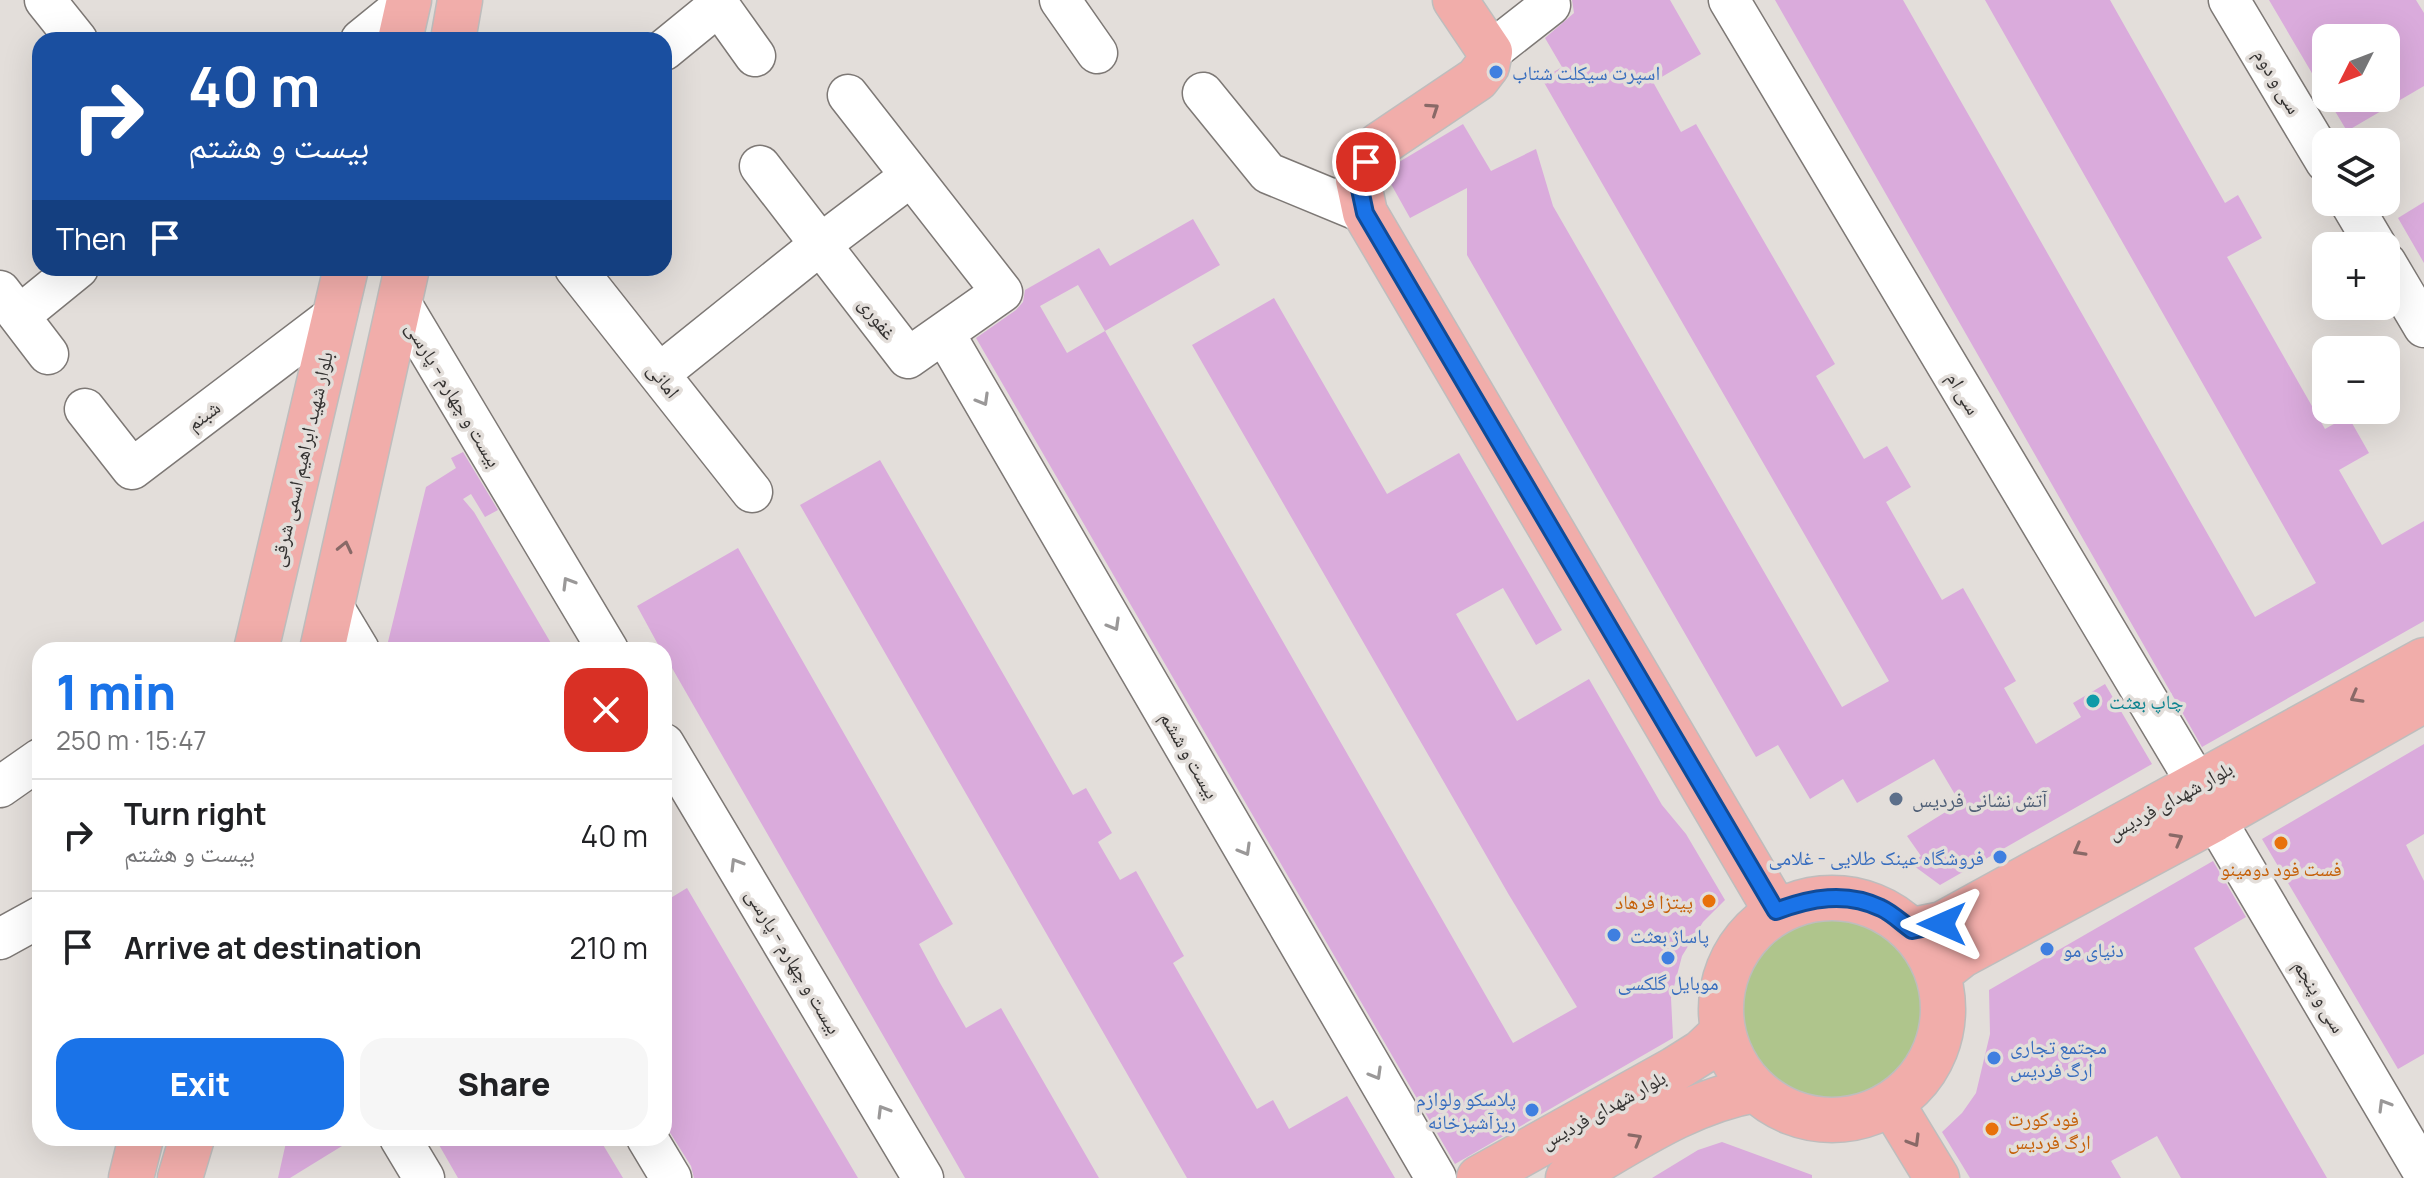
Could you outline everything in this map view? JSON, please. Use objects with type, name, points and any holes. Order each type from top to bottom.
[{"type":"main road","points":[[454,32],[460,0]]},
{"type":"main road","points":[[1455,0],[1490,52],[1487,66],[1477,79],[1379,145],[1372,153],[1358,180],[1365,213],[1776,911]]},
{"type":"main road","name":"بلوار شهید ابراهیم اسمی شرقی","points":[[252,642],[344,276]]},
{"type":"main road","points":[[324,642],[403,285]]},
{"type":"main road","name":"بلوار شهدای فردیس","points":[[1939,973],[1962,955],[2424,660]]},
{"type":"main road","name":"بلوار شهدای فردیس","points":[[1912,930],[1942,924],[2424,700]]},
{"type":"main road","points":[[1845,898],[1881,908],[1912,930],[1928,950],[1939,973],[1944,1010],[1938,1047],[1920,1080],[1892,1104],[1865,1116],[1836,1121],[1806,1118],[1779,1107],[1755,1090],[1729,1053],[1723,1032],[1721,998],[1729,965],[1747,936],[1776,911],[1807,899],[1845,898]]},
{"type":"main road","name":"بلوار شهدای فردیس","points":[[1479,1178],[1675,1069],[1702,1052],[1723,1032]]},
{"type":"main road","name":"بلوار شهدای فردیس","points":[[1568,1178],[1700,1104],[1755,1090]]},
{"type":"main road","points":[[1892,1104],[1937,1178]]},
{"type":"main road","points":[[131,1178],[139,1146]]},
{"type":"main road","points":[[180,1178],[190,1146]]},
{"type":"street","points":[[45,0],[71,32]]},
{"type":"street","name":"سی ام","points":[[1729,0],[2206,802]]},
{"type":"street","name":"سی و دوم","points":[[2229,0],[2312,139]]},
{"type":"street","points":[[1064,1],[1097,53]]},
{"type":"street","points":[[672,43],[717,3],[755,56]]},
{"type":"street","points":[[1490,52],[1550,5]]},
{"type":"street","points":[[1203,93],[1268,173],[1365,213]]},
{"type":"street","points":[[848,95],[1002,292],[944,333]]},
{"type":"street","points":[[760,166],[821,244]]},
{"type":"street","points":[[659,374],[911,176]]},
{"type":"street","name":"غفوری","points":[[821,244],[908,358],[944,333]]},
{"type":"street","points":[[48,354],[9,303],[62,276]]},
{"type":"street","name":"امانی","points":[[581,276],[752,492]]},
{"type":"street","name":"بیست و چهارم - پارسی","points":[[403,285],[604,642]]},
{"type":"street","points":[[2400,287],[2424,327]]},
{"type":"street","name":"شبنم","points":[[85,409],[132,469],[335,315]]},
{"type":"street","name":"بیست و ششم","points":[[944,333],[1436,1178]]},
{"type":"street","points":[[332,605],[354,642]]},
{"type":"street","name":"بیست و چهارم - پارسی","points":[[672,757],[923,1178]]},
{"type":"street","points":[[0,787],[32,765]]},
{"type":"street","name":"سی و پنجم","points":[[2206,802],[2424,1173]]},
{"type":"street","points":[[0,939],[32,921]]},
{"type":"street","points":[[405,1146],[424,1178]]},
{"type":"street","points":[[652,1146],[671,1178]]},
{"type":"green space","points":[[1833,911],[1871,918],[1888,927],[1902,940],[1915,954],[1924,971],[1931,1009],[1924,1047],[1915,1064],[1902,1078],[1888,1091],[1871,1100],[1833,1107],[1795,1100],[1778,1091],[1764,1078],[1751,1064],[1742,1047],[1735,1009],[1742,971],[1751,954],[1764,940],[1778,927],[1795,918]]},
{"type":"building","points":[[1572,0],[1670,0],[1701,54],[1653,82],[1681,132],[1696,124],[1835,364],[1816,376],[1864,459],[1887,446],[1911,487],[1886,502],[1942,600],[1963,588],[2016,681],[2004,688],[2036,744],[2081,717],[2073,703],[2105,684],[2152,764],[1940,885],[1910,863],[1921,856],[1907,836],[1960,803],[1934,759],[1857,803],[1843,779],[1810,799],[1778,745],[1756,757],[1467,255],[1467,188],[1410,218],[1391,184],[1399,162],[1463,124],[1491,171],[1536,149],[1553,206],[1842,707],[1889,681],[1542,79],[1562,67],[1545,38],[1574,13]]},
{"type":"building","points":[[1775,0],[1903,0],[2255,617],[2316,583],[1985,0],[2110,0],[2225,203],[2238,195],[2262,238],[2227,257],[2312,406],[2312,424],[2322,424],[2325,429],[2334,424],[2353,424],[2369,453],[2339,470],[2382,545],[2424,521],[2424,621],[2202,747]]},
{"type":"building","points":[[2269,0],[2416,0],[2424,13],[2424,86],[2400,100],[2400,24],[2312,24],[2312,73]]},
{"type":"building","points":[[2335,112],[2380,112],[2352,128],[2345,128]]},
{"type":"building","points":[[2424,202],[2424,263],[2398,218]]},
{"type":"building","points":[[1193,219],[1220,265],[1105,331],[1513,1043],[1577,1007],[1509,895],[1192,345],[1274,298],[1387,494],[1459,453],[1562,630],[1536,645],[1503,588],[1456,614],[1517,721],[1589,679],[1662,805],[1686,834],[1725,900],[1703,922],[1682,956],[1671,998],[1673,1038],[1455,1164],[976,338],[1016,310],[1023,302],[1025,290],[1099,248],[1110,266]],"holes":[[[1078,285],[1105,331],[1067,353],[1040,306]]]},
{"type":"building","points":[[463,452],[498,510],[485,517],[471,494],[463,499],[474,512],[550,642],[388,642],[426,487],[456,468],[451,458]]},
{"type":"building","points":[[880,460],[1073,795],[1086,788],[1112,833],[1098,842],[1120,880],[1136,871],[1184,956],[1173,963],[1257,1109],[1273,1100],[1289,1129],[1347,1096],[1395,1178],[1187,1178],[800,505]]},
{"type":"building","points":[[738,548],[953,924],[919,944],[940,983],[966,1028],[1001,1008],[1099,1178],[965,1178],[672,668],[672,642],[657,642],[637,606]]},
{"type":"building","points":[[2424,744],[2424,834],[2406,845],[2424,881],[2424,1054],[2398,1069],[2262,839]]},
{"type":"building","points":[[2213,861],[2246,917],[2194,948],[2327,1178],[2181,1178],[2157,1136],[2111,1161],[2121,1178],[1970,1178],[1942,1132],[1962,1113],[1976,1093],[1990,1034],[1989,990]]},
{"type":"building","points":[[687,888],[858,1178],[694,1178],[691,1166],[672,1136],[672,897]]},
{"type":"building","points":[[1722,1142],[1812,1175],[1812,1178],[1652,1178],[1698,1150]]},
{"type":"building","points":[[285,1146],[342,1146],[290,1178],[278,1178]]},
{"type":"building","points":[[440,1146],[604,1146],[623,1178],[458,1178]]},
{"type":"place","name":"اسپرت سیکلت شتاب","points":[[1496,72]]},
{"type":"place","name":"چاپ بعثت","points":[[2093,701]]},
{"type":"place","name":"آتش نشانی فردیس","points":[[1896,799]]},
{"type":"place","name":"فست فود دومینو","points":[[2281,843]]},
{"type":"place","name":"فروشگاه عینک طلایی - غلامی","points":[[2000,857]]},
{"type":"place","name":"پیتزا فرهاد","points":[[1709,901]]},
{"type":"place","name":"پاساژ بعثت","points":[[1614,935]]},
{"type":"place","name":"دنیای مو","points":[[2047,949]]},
{"type":"place","name":"موبایل گلکسی","points":[[1668,958]]},
{"type":"place","name":"مجتمع تجاری ارگ فردیس","points":[[1994,1058]]},
{"type":"place","name":"پلاسکو ولوازم ریزآشپزخانه","points":[[1532,1110]]},
{"type":"place","name":"فود کورت ارگ فردیس","points":[[1992,1129]]},
{"type":"route","points":[[1366,162],[1358,180],[1365,213],[1776,911],[1807,899],[1845,898],[1881,908],[1912,930],[1942,924]]}]
